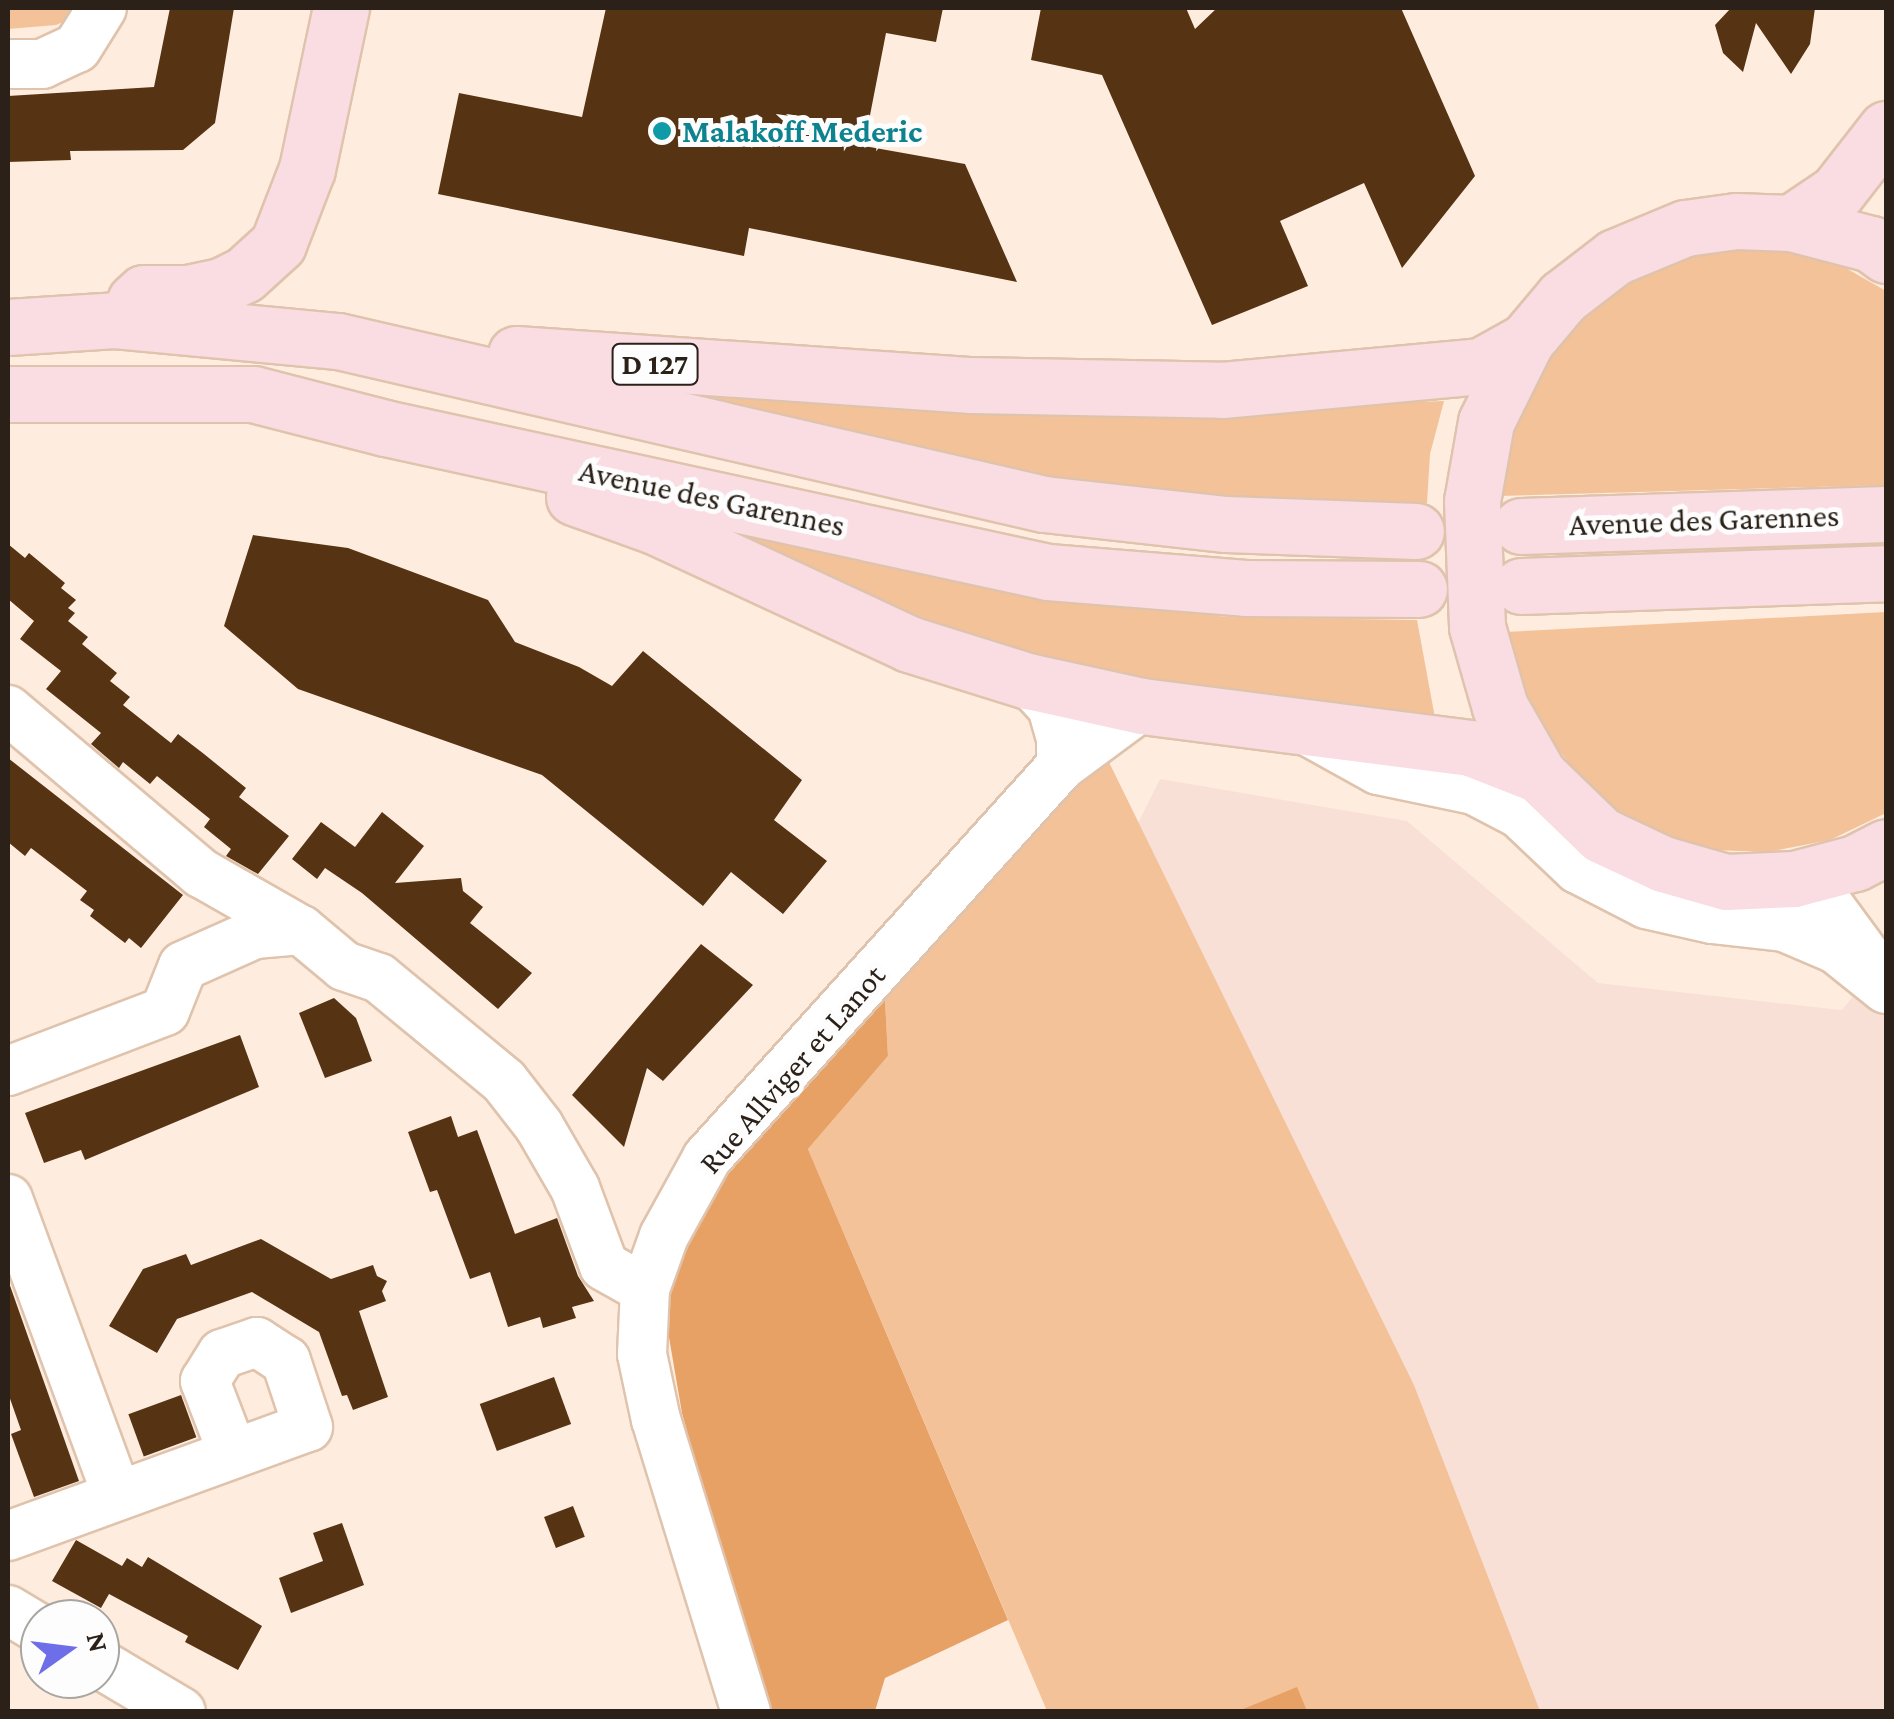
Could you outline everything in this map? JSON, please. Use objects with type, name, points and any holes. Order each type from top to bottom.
[{"type":"main road","points":[[115,320],[144,294],[188,294],[221,286],[244,275],[278,244],[306,169],[341,8]]},
{"type":"main road","points":[[1791,223],[1837,192],[1886,129]]},
{"type":"main road","points":[[1886,255],[1871,244],[1791,223],[1736,221],[1685,228],[1615,257],[1563,297],[1526,341],[1486,422],[1472,500],[1478,626],[1500,707],[1539,775],[1602,835],[1663,864],[1726,882],[1794,879],[1855,863],[1886,847]]},
{"type":"main road","name":"Avenue des Garennes","points":[[8,327],[115,320],[338,341],[1044,504],[1226,524],[1416,532]]},
{"type":"main road","name":"D 127","points":[[338,341],[972,384],[1222,390],[1481,366],[1526,341]]},
{"type":"main road","name":"Avenue des Garennes","points":[[8,394],[253,394],[384,428],[1048,572],[1245,588],[1419,589]]},
{"type":"main road","points":[[384,428],[452,458],[655,526],[909,644],[1028,681],[1142,706],[1470,748],[1539,775]]},
{"type":"main road","name":"Avenue des Garennes","points":[[1520,526],[1886,514]]},
{"type":"main road","name":"Avenue des Garennes","points":[[1521,586],[1886,574]]},
{"type":"street","points":[[8,64],[42,64],[78,48],[102,8]]},
{"type":"street","points":[[1028,681],[1052,707],[1061,738],[1062,766]]},
{"type":"street","name":"Rue Allviger et Lanot","points":[[746,1712],[656,1420],[642,1354],[645,1290],[664,1236],[708,1158],[1062,766],[1142,706]]},
{"type":"street","points":[[8,710],[201,873],[301,930],[344,966],[379,978],[504,1081],[538,1126],[575,1188],[604,1266],[645,1290]]},
{"type":"street","points":[[1303,729],[1378,770],[1474,790],[1520,814],[1578,869],[1646,904],[1712,919],[1784,927],[1836,950],[1886,986]]},
{"type":"street","points":[[1794,879],[1830,906],[1886,986]]},
{"type":"street","points":[[8,1071],[165,1011],[183,966],[256,934],[301,930]]},
{"type":"street","points":[[8,1199],[117,1496]]},
{"type":"street","points":[[8,1536],[233,1454]]},
{"type":"street","points":[[120,1676],[181,1712]]},
{"type":"shaded area","points":[[8,8],[80,8],[75,17],[56,25],[8,29]]},
{"type":"shaded area","points":[[1773,246],[1830,259],[1886,291],[1886,485],[1500,496],[1505,445],[1552,345],[1589,304],[1652,266],[1718,248]]},
{"type":"shaded area","points":[[645,388],[1327,405],[1444,401],[1430,454],[1427,503],[1251,499],[1070,487]]},
{"type":"shaded area","points":[[686,516],[1073,598],[1227,617],[1417,620],[1435,718],[1194,693],[995,652],[862,608]]},
{"type":"shaded area","points":[[1886,612],[1886,813],[1830,840],[1768,852],[1712,850],[1662,834],[1611,807],[1578,775],[1546,733],[1521,684],[1505,632]]},
{"type":"shaded area","points":[[1105,754],[1414,1385],[1540,1711],[1047,1711],[808,1149],[888,1056],[884,982]]},
{"type":"shaded area","points":[[1160,779],[1407,821],[1598,983],[1842,1010],[1886,955],[1886,1711],[1540,1711],[1414,1385],[1138,823]]},
{"type":"shaded area","points":[[884,982],[888,1056],[808,1149],[1008,1620],[885,1678],[875,1711],[765,1711],[682,1413],[665,1314],[676,1247],[714,1170]]},
{"type":"shaded area","points":[[1297,1687],[1307,1711],[1238,1711]]},
{"type":"building","points":[[170,8],[234,8],[215,123],[183,150],[70,151],[71,160],[8,162],[8,96],[154,87]]},
{"type":"building","name":"Malakoff Mederic","points":[[606,8],[943,8],[936,42],[886,33],[864,146],[965,164],[1017,282],[749,228],[744,256],[438,194],[459,93],[582,117]]},
{"type":"building","points":[[1041,8],[1186,8],[1195,29],[1217,8],[1401,8],[1475,176],[1402,268],[1364,183],[1280,221],[1308,286],[1212,325],[1102,75],[1031,60]]},
{"type":"building","points":[[1731,8],[1815,8],[1810,44],[1791,74],[1756,23],[1743,72],[1723,53],[1715,25]]},
{"type":"building","points":[[253,535],[348,548],[488,600],[515,642],[579,667],[612,686],[643,651],[802,780],[774,820],[827,861],[783,914],[731,872],[703,906],[542,775],[298,689],[224,626]]},
{"type":"building","points":[[8,544],[25,558],[29,553],[65,583],[61,588],[76,600],[68,608],[75,613],[68,621],[88,637],[82,644],[117,673],[110,681],[130,697],[123,705],[171,743],[178,734],[204,754],[246,788],[239,797],[289,836],[258,874],[226,856],[231,849],[204,827],[210,819],[157,776],[150,784],[123,762],[119,768],[91,744],[101,733],[46,689],[61,671],[20,639],[34,621],[8,599]]},
{"type":"building","points":[[8,758],[183,895],[141,948],[129,938],[125,943],[90,916],[94,910],[80,900],[87,891],[31,848],[25,856],[8,842]]},
{"type":"building","points":[[382,812],[424,846],[395,883],[461,878],[463,891],[483,907],[470,923],[532,973],[498,1009],[362,893],[325,868],[317,879],[292,859],[321,822],[355,847]]},
{"type":"building","points":[[701,944],[753,985],[663,1081],[647,1068],[624,1147],[572,1095]]},
{"type":"building","points":[[334,998],[356,1018],[372,1061],[325,1078],[299,1013]]},
{"type":"building","points":[[240,1035],[259,1087],[85,1160],[81,1150],[44,1163],[25,1113]]},
{"type":"building","points":[[451,1116],[458,1137],[477,1130],[515,1234],[557,1218],[578,1276],[594,1301],[572,1307],[576,1318],[543,1328],[540,1317],[508,1327],[490,1272],[470,1279],[437,1190],[430,1192],[408,1132]]},
{"type":"building","points":[[261,1239],[331,1279],[373,1265],[377,1276],[387,1281],[382,1291],[386,1301],[359,1311],[388,1397],[353,1410],[347,1395],[342,1396],[319,1332],[252,1292],[177,1319],[157,1353],[109,1326],[143,1269],[186,1254],[191,1265]]},
{"type":"building","points":[[8,1280],[79,1481],[34,1497],[11,1434],[21,1430],[8,1393]]},
{"type":"building","points":[[554,1377],[571,1424],[497,1451],[480,1404]]},
{"type":"building","points":[[181,1395],[196,1437],[144,1456],[128,1414]]},
{"type":"building","points":[[573,1506],[585,1537],[556,1548],[544,1517]]},
{"type":"building","points":[[342,1523],[364,1585],[291,1613],[279,1578],[323,1561],[313,1533]]},
{"type":"building","points":[[76,1540],[122,1566],[127,1558],[142,1567],[148,1557],[262,1626],[238,1670],[185,1642],[188,1636],[120,1599],[109,1594],[106,1599],[85,1599],[52,1581]]},
{"type":"place","name":"Malakoff Mederic","points":[[662,131]]}]
